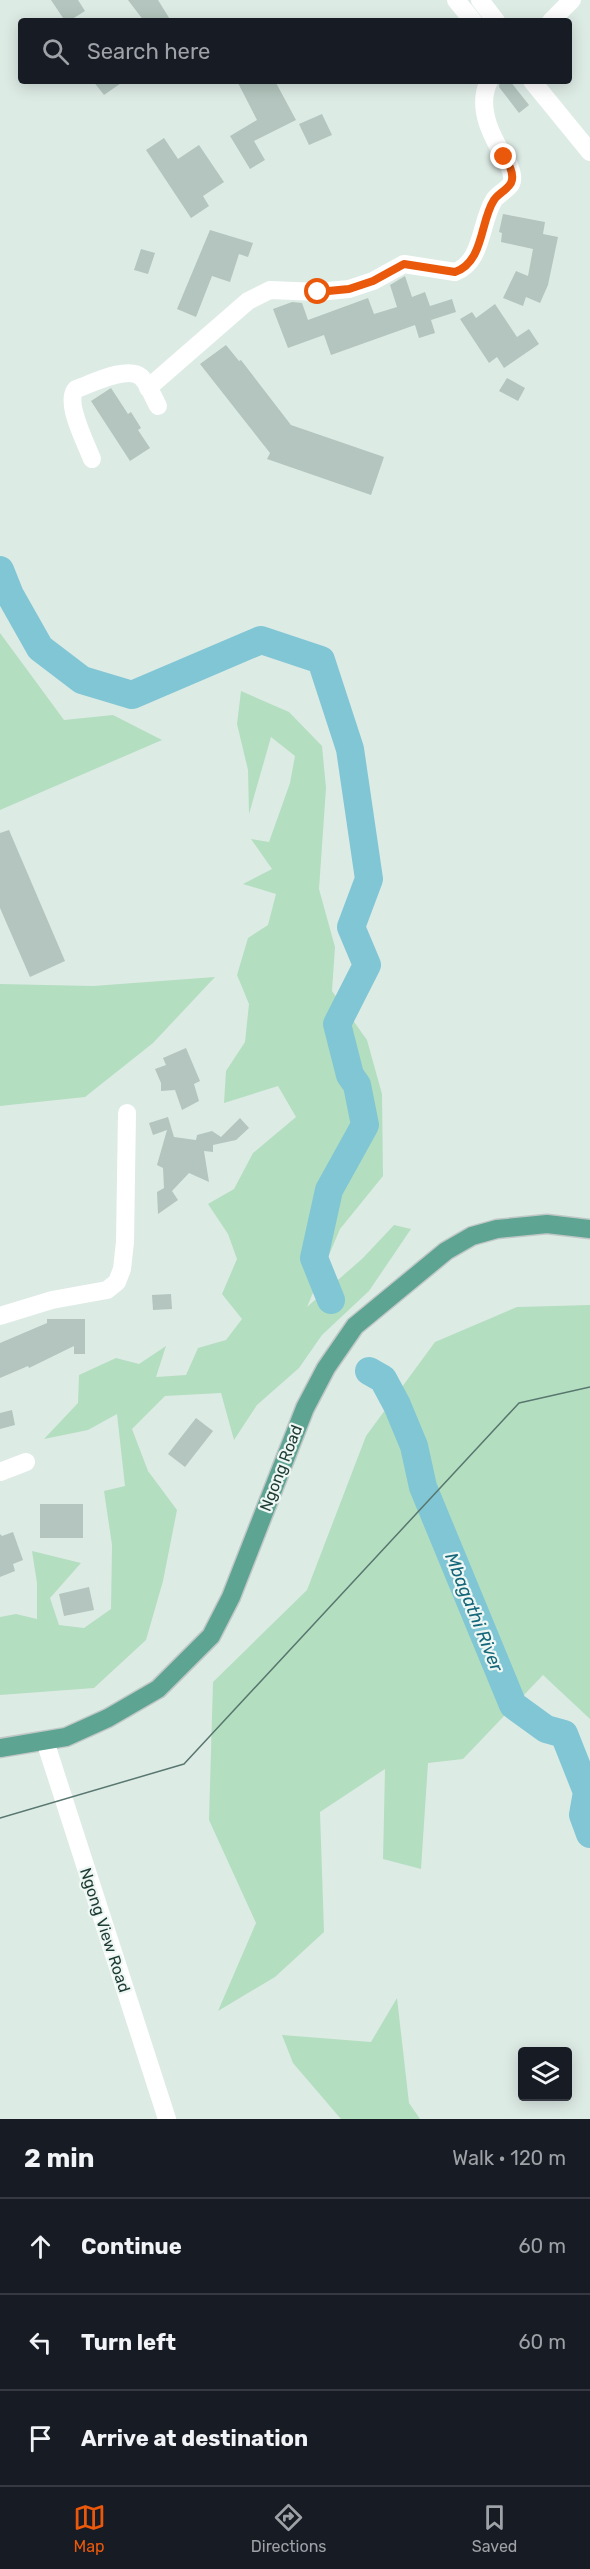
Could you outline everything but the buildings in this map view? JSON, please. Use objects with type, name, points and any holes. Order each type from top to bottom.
[{"type":"main road","name":"Ngong Road","points":[[0,1748],[66,1737],[108,1718],[158,1689],[211,1636],[231,1597],[305,1408],[326,1368],[354,1326],[446,1251],[472,1236],[497,1229],[548,1224],[590,1229]]},
{"type":"street","points":[[456,0],[471,18]]},
{"type":"street","points":[[480,0],[494,18]]},
{"type":"street","points":[[554,18],[572,0]]},
{"type":"street","points":[[148,388],[259,294],[270,290],[318,292],[349,289],[373,281],[404,264],[455,272],[462,270],[477,248],[494,200],[511,183],[512,173],[509,165],[485,117],[482,102],[488,84]]},
{"type":"street","points":[[534,84],[590,152]]},
{"type":"street","points":[[92,459],[71,404],[76,389],[122,373],[135,373],[142,377],[158,406]]},
{"type":"street","points":[[0,1316],[43,1302],[107,1290],[117,1282],[123,1269],[125,1242],[127,1113]]},
{"type":"street","points":[[0,1472],[26,1462]]},
{"type":"street","name":"Ngong View Road","points":[[45,1741],[167,2119]]},
{"type":"green space","points":[[0,633],[64,720],[113,715],[162,740],[0,810]]},
{"type":"green space","points":[[241,691],[289,712],[322,746],[326,788],[319,889],[335,947],[332,991],[367,1040],[382,1094],[383,1176],[340,1229],[307,1307],[363,1258],[394,1225],[411,1229],[369,1291],[322,1335],[299,1368],[257,1405],[234,1440],[221,1393],[165,1396],[132,1429],[148,1471],[177,1510],[163,1581],[146,1640],[94,1688],[0,1695],[0,1617],[16,1614],[37,1619],[37,1583],[32,1551],[81,1563],[50,1598],[59,1625],[84,1628],[111,1609],[112,1545],[104,1491],[125,1486],[117,1414],[88,1430],[44,1439],[78,1403],[79,1375],[116,1358],[139,1364],[166,1346],[156,1377],[186,1375],[198,1348],[226,1340],[242,1319],[222,1294],[237,1259],[228,1234],[208,1204],[234,1189],[253,1153],[296,1117],[278,1086],[224,1103],[226,1071],[245,1042],[249,1004],[237,975],[248,938],[268,925],[276,894],[243,884],[272,869],[251,839],[269,842],[290,783],[295,756],[271,737],[249,814],[248,770],[237,724]]},
{"type":"green space","points":[[215,977],[153,1043],[85,1097],[0,1106],[0,984],[93,986]]},
{"type":"green space","points":[[590,1305],[590,1719],[543,1675],[463,1759],[428,1763],[421,1869],[383,1859],[385,1769],[320,1812],[324,1932],[275,1977],[218,2011],[256,1923],[209,1820],[213,1682],[307,1590],[366,1436],[435,1342],[517,1307]]},
{"type":"green space","points":[[397,1998],[409,2103],[420,2119],[341,2119],[293,2063],[282,2035],[371,2042]]},
{"type":"waterway","points":[[0,570],[10,595],[40,648],[82,680],[132,695],[261,640],[321,660],[350,749],[369,879],[351,927],[367,965],[337,1024],[350,1075],[357,1085],[365,1125],[329,1190],[314,1258],[331,1300]]},
{"type":"waterway","name":"Mbagathi River","points":[[369,1371],[383,1379],[397,1405],[414,1446],[423,1487],[513,1705],[546,1729],[564,1734],[587,1792],[583,1815],[590,1834]]},
{"type":"tram line","points":[[0,1818],[184,1764],[519,1403],[590,1387]]},
{"type":"route","points":[[318,292],[349,289],[373,281],[404,264],[455,272],[462,270],[477,248],[494,200],[511,183],[512,173],[504,157]]}]
